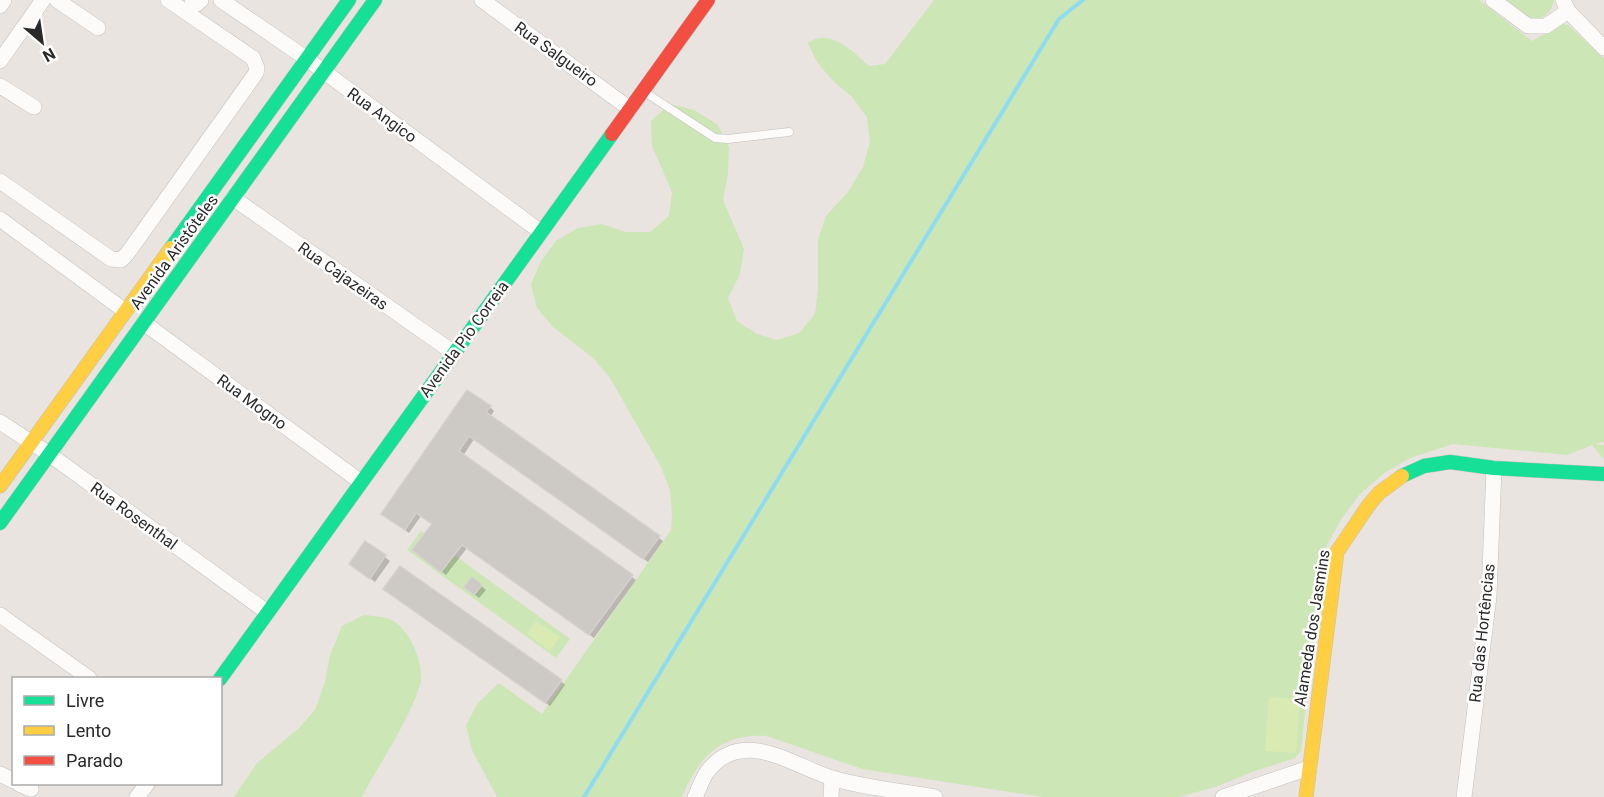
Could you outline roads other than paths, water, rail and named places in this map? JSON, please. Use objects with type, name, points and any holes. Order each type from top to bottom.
[{"type":"street","points":[[0,6],[4,0]]},
{"type":"street","points":[[0,61],[43,0]]},
{"type":"street","points":[[57,0],[98,28]]},
{"type":"street","points":[[0,181],[111,259],[121,260],[256,73],[257,68],[253,58],[195,5],[168,0]]},
{"type":"street","name":"Rua Angico","points":[[221,0],[307,59],[541,232]]},
{"type":"street","name":"Avenida Aristóteles","points":[[0,486],[349,0]]},
{"type":"street","name":"Avenida Aristóteles","points":[[0,523],[375,0]]},
{"type":"street","name":"Rua Salgueiro","points":[[482,0],[630,109]]},
{"type":"street","name":"Avenida Pio Correia","points":[[221,677],[708,0]]},
{"type":"street","points":[[1493,0],[1528,26],[1546,26],[1565,6],[1604,48]]},
{"type":"street","points":[[0,86],[34,107]]},
{"type":"street","name":"Rua Cajazeiras","points":[[233,198],[454,353]]},
{"type":"street","points":[[0,219],[125,311]]},
{"type":"street","name":"Rua Mogno","points":[[144,322],[361,482]]},
{"type":"street","name":"Rua Rosenthal","points":[[0,422],[30,444],[49,454],[267,612]]},
{"type":"street","name":"Alameda dos Jasmins","points":[[1306,797],[1337,552],[1356,519],[1377,493],[1411,472],[1446,462],[1494,468],[1604,474]]},
{"type":"street","name":"Rua das Hortências","points":[[1464,797],[1489,596],[1494,468]]},
{"type":"street","points":[[0,615],[88,677]]},
{"type":"street","points":[[695,797],[707,772],[727,754],[752,749],[780,757],[832,778],[935,797]]},
{"type":"street","points":[[1223,797],[1309,768]]},
{"type":"street","points":[[831,797],[832,778]]},
{"type":"lane","points":[[643,91],[715,138],[728,139],[789,132]]},
{"type":"waterway","points":[[584,797],[1059,19],[1083,0]]}]
